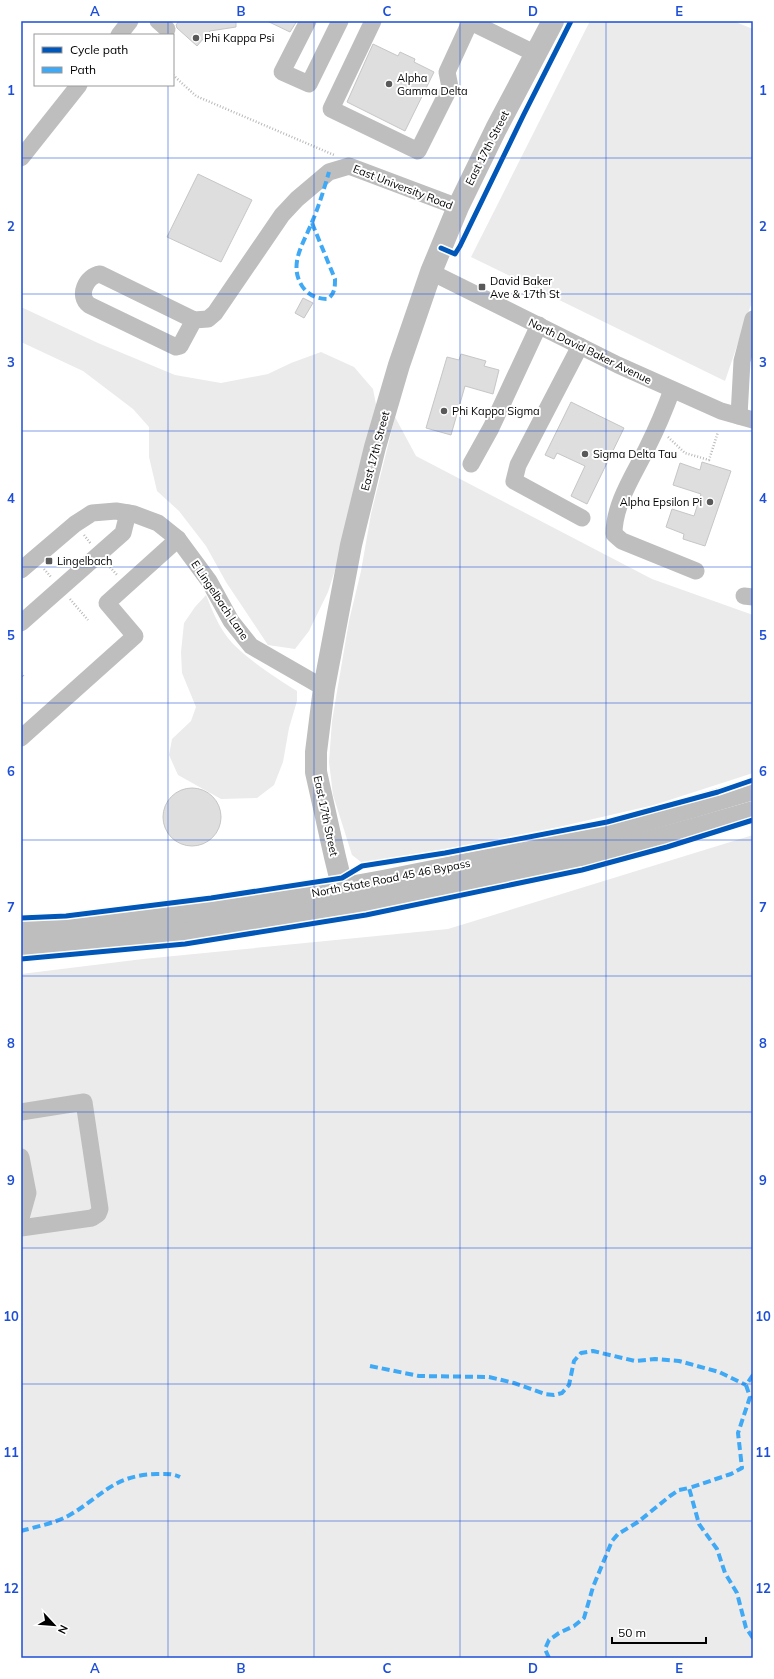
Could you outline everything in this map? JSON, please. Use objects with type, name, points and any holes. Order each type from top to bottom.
[{"type":"main road","name":"East 17th Street","points":[[348,909],[316,772],[316,752],[324,688],[351,545],[375,447],[399,365],[432,272],[458,207],[496,129],[553,21]]},
{"type":"main road","name":"North State Road 45 46 Bypass","points":[[21,929],[189,912],[343,888],[439,870],[568,841],[657,818],[753,789]]},
{"type":"main road","name":"North State Road 45 46 Bypass","points":[[21,950],[151,938],[273,922],[348,909],[458,888],[558,866],[636,846],[753,812]]},
{"type":"street","points":[[120,34],[130,21]]},
{"type":"street","points":[[308,21],[282,72],[310,84],[340,21]]},
{"type":"street","points":[[373,21],[331,109],[418,151],[450,87],[447,72],[469,21],[536,54]]},
{"type":"street","points":[[21,158],[78,86]]},
{"type":"street","name":"East University Road","points":[[194,320],[208,319],[215,313],[282,214],[297,199],[330,172],[349,166],[458,207]]},
{"type":"street","name":"North David Baker Avenue","points":[[432,272],[539,326],[672,390],[721,411],[746,418]]},
{"type":"street","points":[[100,274],[194,320],[183,343],[176,347],[89,306],[83,298],[83,292],[90,278],[93,275],[100,274]]},
{"type":"street","points":[[746,418],[747,389],[740,375],[742,361],[753,319]]},
{"type":"street","points":[[471,464],[491,428],[539,326]]},
{"type":"street","points":[[580,346],[533,434],[518,465],[514,481],[582,518]]},
{"type":"street","points":[[672,390],[656,429],[625,492],[614,523],[614,534],[622,542],[696,571]]},
{"type":"street","name":"E Lingelbach Lane","points":[[21,570],[74,524],[92,513],[116,511],[128,513],[158,523],[178,539],[209,581],[232,621],[251,646],[324,688]]},
{"type":"street","points":[[21,623],[123,533],[128,513]]},
{"type":"street","points":[[21,738],[135,636],[107,603],[178,539]]},
{"type":"street","points":[[21,1112],[84,1102],[100,1209],[98,1214],[92,1218],[21,1228]]},
{"type":"street","points":[[21,1157],[28,1193],[21,1218]]},
{"type":"path","points":[[174,76],[196,96],[337,157],[349,166]]},
{"type":"path","points":[[656,429],[685,453],[709,460],[718,432]]},
{"type":"path","points":[[21,673],[24,677]]},
{"type":"shaded area","points":[[590,21],[733,21],[753,29],[753,299],[725,381],[471,257]]},
{"type":"shaded area","points":[[21,307],[98,343],[175,375],[221,383],[268,374],[291,363],[321,352],[354,367],[373,389],[378,415],[348,529],[328,592],[309,631],[295,649],[268,645],[226,582],[206,546],[179,511],[157,491],[149,457],[149,427],[133,409],[83,371],[21,342]]},
{"type":"shaded area","points":[[395,417],[416,456],[652,579],[753,615],[753,773],[654,805],[515,837],[422,853],[377,863],[361,862],[352,855],[333,795],[329,762],[332,721],[349,621],[361,571],[371,514]]},
{"type":"shaded area","points":[[206,595],[221,628],[234,645],[260,667],[297,691],[297,701],[289,728],[283,762],[274,785],[257,798],[221,799],[178,775],[169,755],[172,739],[191,721],[196,707],[182,673],[181,652],[184,623],[195,607]]},
{"type":"shaded area","points":[[753,835],[753,1658],[21,1658],[21,974],[143,959],[448,929]]},
{"type":"building","name":"Phi Kappa Psi","points":[[179,21],[236,21],[236,27],[210,31],[197,46],[177,28],[176,25]]},
{"type":"building","name":"Phi Kappa Psi","points":[[267,21],[297,21],[290,32]]},
{"type":"building","name":"Alpha Gamma Delta","points":[[373,44],[398,56],[400,52],[415,59],[414,62],[434,72],[405,131],[347,102]]},
{"type":"building","points":[[198,174],[252,200],[221,262],[167,237]]},
{"type":"building","points":[[303,298],[313,303],[304,318],[295,313]]},
{"type":"building","name":"Phi Kappa Sigma","points":[[461,354],[486,361],[484,366],[499,370],[493,394],[465,386],[451,435],[426,428],[447,357],[459,360]]},
{"type":"building","name":"Sigma Delta Tau","points":[[571,402],[624,428],[587,504],[571,496],[585,466],[557,453],[554,459],[545,455]]},
{"type":"building","name":"Alpha Epsilon Pi","points":[[702,462],[731,471],[705,546],[683,539],[684,534],[666,527],[672,509],[694,516],[701,494],[673,485],[680,463],[700,470]]},
{"type":"building","points":[[192,788],[203,790],[216,801],[219,806],[221,817],[219,828],[208,841],[203,844],[192,846],[181,844],[168,833],[165,828],[163,817],[165,806],[176,793],[181,790]]},
{"type":"marked path","points":[[312,223],[335,279],[335,287],[328,299],[320,298],[307,292],[298,278],[297,262],[302,246],[317,210],[329,172]]},
{"type":"marked path","points":[[370,1366],[419,1376],[489,1377],[514,1383],[545,1394],[554,1395],[562,1393],[569,1385],[574,1361],[581,1353],[593,1351],[635,1361],[655,1359],[679,1361],[719,1372],[746,1385]]},
{"type":"marked path","points":[[753,1375],[746,1385],[750,1397],[738,1433],[742,1468],[731,1474],[689,1488],[699,1524],[717,1549],[725,1573],[737,1593],[746,1628],[753,1638]]},
{"type":"marked path","points":[[21,1531],[51,1523],[68,1516],[108,1488],[129,1478],[157,1474],[171,1474],[180,1477]]},
{"type":"marked path","points":[[549,1658],[545,1649],[549,1640],[559,1633],[574,1626],[584,1618],[593,1587],[612,1541],[618,1534],[638,1522],[670,1496],[679,1490],[689,1488]]},
{"type":"cycle path","points":[[441,248],[455,254],[460,246],[571,21]]},
{"type":"cycle path","points":[[21,918],[66,916],[211,898],[342,878],[362,866],[445,853],[607,822],[718,792],[753,780]]},
{"type":"cycle path","points":[[21,959],[185,944],[366,915],[582,870],[667,847],[753,820]]},
{"type":"place","name":"Phi Kappa Psi","points":[[196,38]]},
{"type":"place","name":"Alpha Gamma Delta","points":[[389,84]]},
{"type":"place","name":"David Baker Ave & 17th St","points":[[482,287]]},
{"type":"place","name":"Phi Kappa Sigma","points":[[444,411]]},
{"type":"place","name":"Sigma Delta Tau","points":[[585,454]]},
{"type":"place","name":"Alpha Epsilon Pi","points":[[710,502]]},
{"type":"place","name":"Lingelbach","points":[[49,561]]}]
